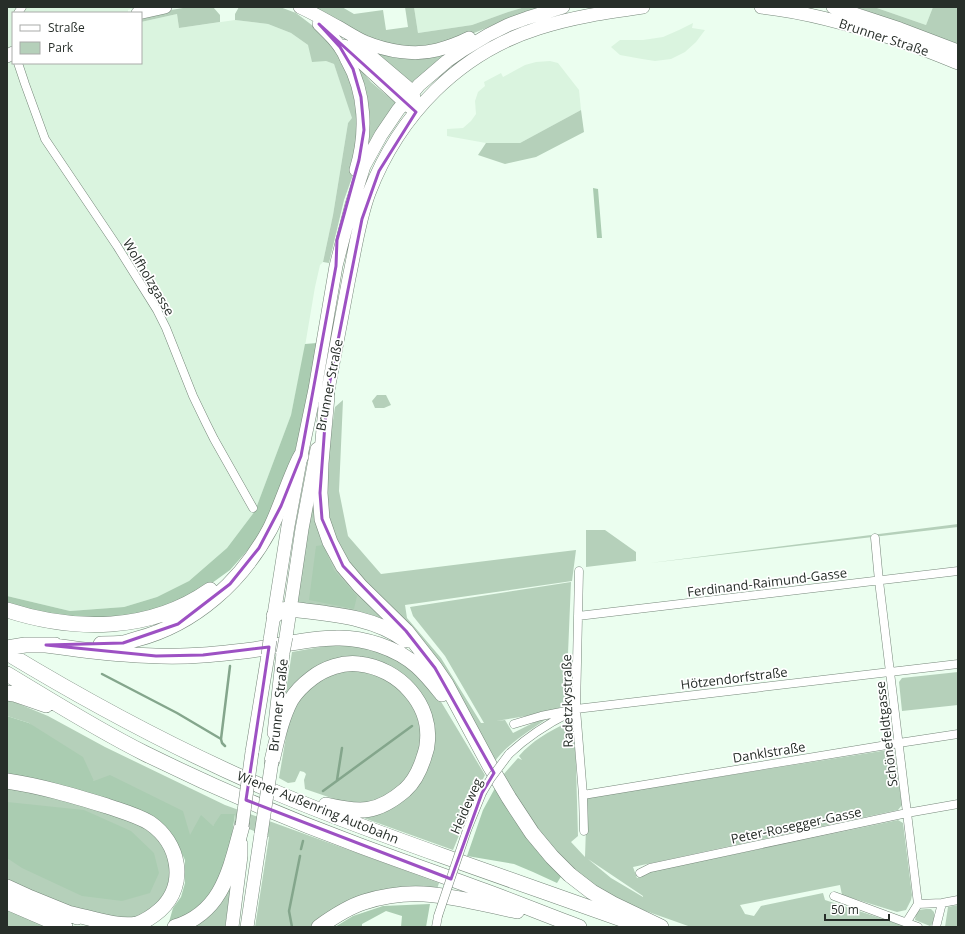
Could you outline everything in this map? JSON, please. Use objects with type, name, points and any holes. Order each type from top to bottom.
[{"type":"highway","points":[[327,396],[321,463],[320,493],[322,519],[330,542],[343,566],[360,586],[406,631],[446,684],[509,798],[532,833],[552,857],[570,875],[592,892],[613,904],[661,927]]},
{"type":"highway","points":[[46,646],[123,643],[152,635],[178,624],[202,608],[230,584],[259,548],[281,506],[301,456]]},
{"type":"highway","points":[[7,610],[59,622],[93,625],[121,624],[147,619],[173,611],[197,600],[250,559]]},
{"type":"highway","points":[[274,616],[282,610],[290,609],[338,615],[368,622],[390,630],[425,655]]},
{"type":"highway","points":[[7,648],[25,645],[156,656],[202,655],[244,651],[311,640],[337,638],[358,639],[377,644],[397,652],[416,665],[434,683],[447,700],[461,724],[490,766]]},
{"type":"highway","name":"Wiener Außenring Autobahn","points":[[7,653],[53,681],[104,709],[213,764],[276,792],[378,832],[644,927]]},
{"type":"highway","points":[[272,761],[284,715],[292,699],[304,684],[317,675],[330,668],[344,664],[358,663],[373,666],[400,680],[410,689],[418,702],[424,714],[428,729],[427,745],[417,776],[410,786],[394,799],[380,807],[365,810],[345,809],[276,792]]},
{"type":"highway","name":"Wiener Außenring Autobahn","points":[[7,674],[73,715],[142,752],[205,782],[278,814],[357,845],[505,898],[555,919],[579,927]]},
{"type":"highway","points":[[7,693],[14,694],[73,715]]},
{"type":"highway","points":[[7,781],[77,797],[129,814],[149,823],[164,836],[174,853],[178,871],[174,889],[164,906],[150,918],[136,924],[67,920],[31,898],[7,887]]},
{"type":"highway","points":[[175,927],[202,914],[215,900],[226,880],[242,826]]},
{"type":"highway","points":[[319,927],[336,915],[363,902],[392,896],[424,894],[461,899],[555,919]]},
{"type":"highway","points":[[7,902],[67,920],[84,921],[107,927]]},
{"type":"main road","points":[[142,12],[165,7]]},
{"type":"main road","points":[[296,7],[364,42],[396,51],[416,52],[436,50],[453,45],[479,34],[488,35]]},
{"type":"main road","points":[[300,7],[351,39],[414,92],[416,112]]},
{"type":"main road","name":"Brunner Straße","points":[[232,927],[241,856],[242,826],[252,752],[288,526],[336,266],[352,204],[364,166],[381,135],[404,103],[419,85],[447,61],[488,35],[508,25],[564,7]]},
{"type":"main road","name":"Brunner Straße","points":[[247,927],[272,761],[273,738],[286,637],[302,529],[355,250],[369,194],[379,171],[404,127],[436,88],[473,60],[507,41],[539,28],[572,19],[643,7]]},
{"type":"main road","name":"Brunner Straße","points":[[761,7],[816,16],[860,28],[904,42],[958,64]]},
{"type":"main road","name":"Brunner Straße","points":[[833,7],[900,29],[958,51]]},
{"type":"main road","points":[[320,20],[404,103],[416,112]]},
{"type":"main road","points":[[320,20],[340,47],[353,69],[358,83],[363,110],[364,130],[362,145],[337,240],[336,266]]},
{"type":"street","name":"Wolfholzgasse","points":[[18,64],[45,139],[118,246],[156,310],[166,328],[193,396],[214,439],[253,508]]},
{"type":"street","name":"Schönefeldtgasse","points":[[875,538],[918,904]]},
{"type":"street","name":"Radetzkystraße","points":[[579,570],[576,709],[584,795],[584,831]]},
{"type":"street","name":"Ferdinand-Raimund-Gasse","points":[[578,616],[958,571]]},
{"type":"street","name":"Hötzendorfstraße","points":[[514,724],[541,716],[576,709],[958,664]]},
{"type":"street","name":"Heideweg","points":[[436,927],[438,916],[467,830],[482,793],[491,778],[509,754],[519,744],[557,719],[576,709]]},
{"type":"street","name":"Danklstraße","points":[[584,795],[958,734]]},
{"type":"street","name":"Peter-Rosegger-Gasse","points":[[640,873],[650,868],[907,813],[958,804]]},
{"type":"street","points":[[834,896],[918,927]]},
{"type":"street","points":[[906,923],[918,904],[942,903],[958,900]]},
{"type":"street","points":[[936,927],[942,903]]},
{"type":"highlighted area","points":[[319,24],[416,112],[379,171],[362,219],[327,396],[320,493],[322,519],[343,566],[406,631],[435,668],[494,773],[482,793],[451,879],[246,800],[269,647],[203,655],[156,656],[46,645],[123,643],[178,624],[230,584],[259,548],[281,506],[301,456],[336,266],[337,240],[359,160],[364,130],[361,97],[353,69],[340,47]]},
{"type":"shaded area","points":[[7,7],[139,7],[128,10],[128,12],[12,12],[12,64],[142,64],[142,22],[177,14],[179,28],[235,20],[268,24],[291,33],[308,45],[326,61],[334,64],[353,118],[348,123],[333,215],[323,262],[320,265],[315,287],[303,358],[291,415],[255,511],[227,548],[189,581],[157,597],[124,607],[70,611],[7,596]]},
{"type":"shaded area","points":[[414,7],[525,7],[472,25],[418,33]]},
{"type":"shaded area","points":[[874,7],[933,7],[926,25]]},
{"type":"shaded area","points":[[693,23],[692,28],[705,30],[696,42],[685,52],[671,59],[655,61],[620,55],[611,47],[620,40],[643,40],[663,37]]},
{"type":"shaded area","points":[[550,61],[558,63],[579,90],[581,110],[520,143],[486,143],[447,136],[447,129],[463,128],[476,114],[475,101],[478,92],[485,86],[484,82],[501,73],[503,77],[525,65],[536,62]]},
{"type":"shaded area","points":[[593,188],[598,189],[602,238],[597,238]]},
{"type":"shaded area","points":[[317,343],[304,415],[294,455],[274,509],[254,543],[230,570],[201,591],[159,610],[106,619],[49,616],[7,605],[7,596],[70,611],[124,607],[157,597],[189,581],[227,548],[255,511],[291,415],[305,344]]},
{"type":"shaded area","points":[[323,545],[334,570],[357,596],[354,609],[309,600],[316,546]]},
{"type":"shaded area","points":[[7,716],[29,723],[83,757],[94,781],[110,775],[183,811],[190,835],[201,815],[213,826],[221,814],[235,814],[230,848],[222,877],[208,901],[188,917],[169,922],[173,908],[181,897],[185,883],[185,860],[173,836],[152,817],[39,780],[7,774]]},
{"type":"shaded area","points":[[495,788],[524,835],[562,875],[557,883],[514,864],[467,856],[483,810]]},
{"type":"shaded area","points":[[7,802],[84,810],[131,831],[154,853],[159,873],[150,893],[122,901],[82,896],[22,868],[7,858]]},
{"type":"shaded area","points":[[430,904],[426,927],[401,927],[402,916],[386,911],[362,924],[362,927],[335,927],[353,916],[383,906]]},
{"type":"green space","points":[[189,7],[213,7],[220,15],[220,22],[179,28],[177,14],[142,22],[142,18]]},
{"type":"green space","points":[[239,7],[280,7],[296,13],[317,29],[345,61],[359,108],[354,172],[344,200],[329,263],[323,262],[333,215],[348,123],[352,118],[334,64],[326,61],[312,62],[308,45],[291,33],[268,24],[235,20],[235,14]]},
{"type":"green space","points":[[314,7],[342,7],[354,14],[383,10],[386,30],[408,27],[405,7],[414,7],[418,33],[472,25],[525,7],[550,7],[513,17],[457,40],[426,47],[388,45],[356,32]]},
{"type":"green space","points":[[856,7],[874,7],[926,25],[933,7],[958,7],[958,45]]},
{"type":"green space","points":[[369,46],[452,51],[413,85]]},
{"type":"green space","points":[[360,69],[371,82],[397,104],[369,146],[366,145],[358,70]]},
{"type":"green space","points":[[581,110],[584,132],[536,157],[505,164],[478,155],[486,143],[520,143]]},
{"type":"green space","points":[[377,395],[386,395],[391,405],[384,408],[375,408],[372,401]]},
{"type":"green space","points":[[343,400],[339,491],[348,536],[381,574],[576,550],[572,581],[405,605],[407,618],[441,658],[481,723],[484,723],[445,656],[413,616],[410,607],[571,582],[566,701],[556,711],[496,721],[505,720],[513,733],[543,718],[548,718],[513,743],[495,761],[353,569],[333,534],[326,508],[326,464],[335,407]]},
{"type":"green space","points":[[314,495],[320,523],[389,622],[295,604]]},
{"type":"green space","points":[[958,524],[958,527],[650,563]]},
{"type":"green space","points":[[586,530],[605,530],[636,552],[636,561],[586,567]]},
{"type":"green space","points":[[350,643],[371,648],[405,664],[440,700],[485,775],[466,813],[453,850],[361,817],[388,809],[429,759],[417,688],[351,659],[285,697],[292,652]]},
{"type":"green space","points":[[359,669],[397,683],[415,705],[420,729],[421,750],[413,772],[397,791],[377,803],[352,805],[305,789],[304,780],[306,774],[304,772],[300,771],[295,782],[288,783],[279,778],[290,713],[304,691],[323,674]]},
{"type":"green space","points":[[958,672],[958,705],[902,711],[899,682],[902,678]]},
{"type":"green space","points":[[7,699],[48,716],[105,747],[225,805],[439,883],[437,889],[409,887],[312,927],[255,927],[269,837],[234,823],[235,814],[190,836],[94,781],[29,723],[7,716]]},
{"type":"green space","points":[[567,723],[568,731],[575,732],[578,836],[571,842],[585,857],[587,798],[894,749],[902,805],[898,810],[633,867],[637,878],[649,872],[898,820],[903,823],[912,895],[906,910],[897,912],[842,895],[840,885],[740,905],[745,914],[754,916],[761,906],[823,893],[825,900],[908,927],[691,927],[643,910],[607,895],[577,874],[542,838],[503,775],[518,758],[522,760],[519,756],[529,746],[547,733]],"holes":[[[588,859],[643,896],[611,878]]]},
{"type":"green space","points":[[7,785],[127,818],[162,839],[173,870],[162,902],[136,920],[74,910],[7,880]]},
{"type":"green space","points":[[231,886],[225,927],[189,927],[227,887]]},
{"type":"green space","points":[[958,905],[958,927],[945,927],[948,907]]},
{"type":"green space","points":[[7,908],[51,927],[7,927]]},
{"type":"green space","points":[[931,909],[934,912],[934,923],[930,926],[915,920],[918,910]]},
{"type":"waterway","points":[[225,746],[221,739],[230,666]]},
{"type":"waterway","points":[[102,674],[177,713],[221,739]]},
{"type":"waterway","points":[[323,791],[412,726]]},
{"type":"waterway","points":[[337,780],[342,748]]},
{"type":"waterway","points":[[301,849],[303,841]]},
{"type":"waterway","points":[[292,927],[289,911],[300,856]]}]
